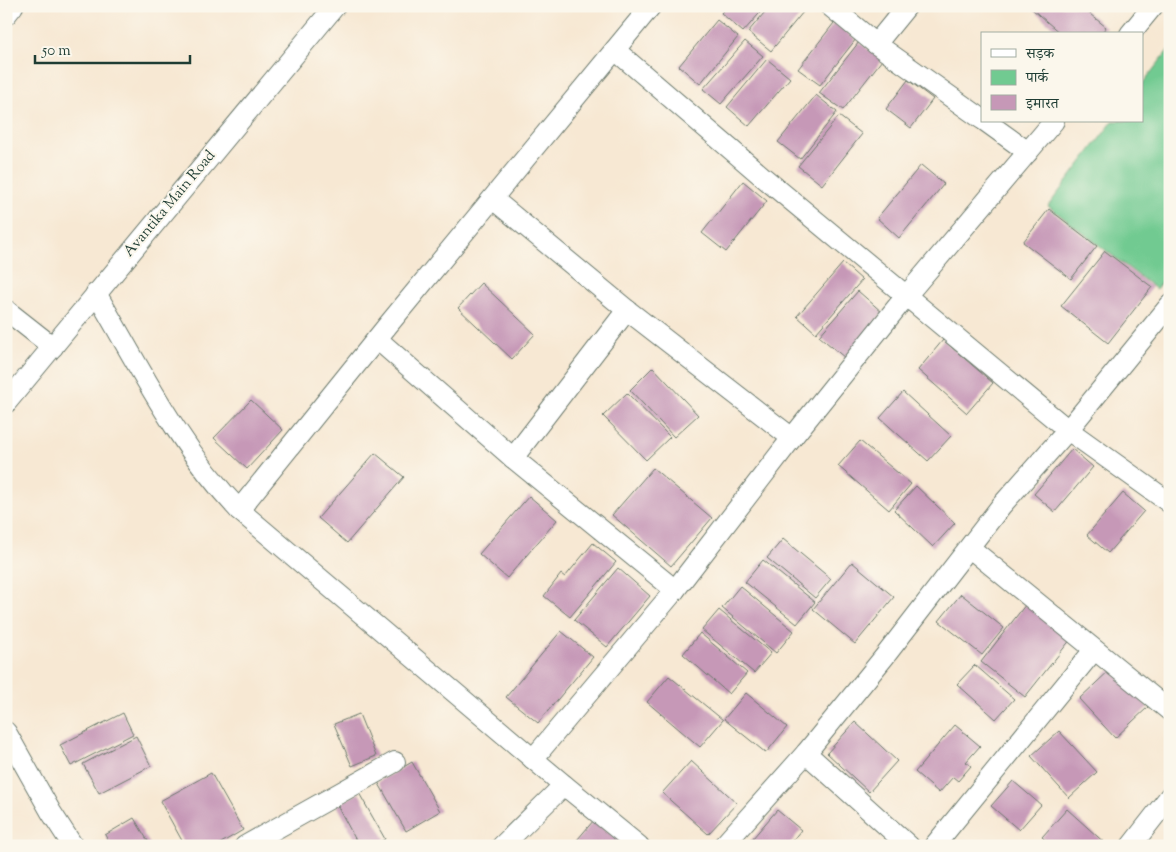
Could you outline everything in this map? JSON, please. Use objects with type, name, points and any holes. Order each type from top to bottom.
[{"type":"street","points":[[6,15],[13,6]]},
{"type":"street","name":"Avantika Main Road","points":[[6,403],[335,6]]},
{"type":"street","points":[[239,510],[377,339],[652,6]]},
{"type":"street","points":[[830,6],[876,44],[981,118]]},
{"type":"street","points":[[876,44],[907,6]]},
{"type":"street","points":[[1132,32],[1153,6]]},
{"type":"street","points":[[615,50],[763,177],[1068,430],[1170,503]]},
{"type":"street","points":[[987,122],[1028,152]]},
{"type":"street","points":[[533,759],[675,590],[792,438],[906,296],[1053,122]]},
{"type":"street","points":[[493,199],[627,310],[792,438]]},
{"type":"street","points":[[96,293],[192,455],[213,482],[239,510],[533,759],[639,846]]},
{"type":"street","points":[[723,846],[806,754],[970,548],[1001,506],[1068,430],[1170,305]]},
{"type":"street","points":[[6,310],[53,348]]},
{"type":"street","points":[[513,458],[627,310]]},
{"type":"street","points":[[377,339],[513,458],[675,590]]},
{"type":"street","points":[[970,548],[1170,711]]},
{"type":"street","points":[[934,846],[1094,650]]},
{"type":"street","points":[[6,732],[51,812],[73,846]]},
{"type":"street","points":[[806,754],[909,846]]},
{"type":"street","points":[[244,846],[268,840],[395,762]]},
{"type":"street","points":[[502,846],[564,785]]},
{"type":"street","points":[[1131,846],[1170,796]]},
{"type":"green space","points":[[1170,48],[1170,271],[1156,289],[1048,206],[1112,122],[1144,122],[1144,81]]},
{"type":"building","points":[[727,6],[766,6],[743,32],[721,13]]},
{"type":"building","points":[[770,6],[808,6],[771,51],[748,32]]},
{"type":"building","points":[[1034,6],[1080,6],[1106,27],[1102,32],[1059,32],[1032,9]]},
{"type":"building","points":[[717,20],[738,37],[700,84],[679,66]]},
{"type":"building","points":[[834,23],[856,39],[820,85],[798,69]]},
{"type":"building","points":[[745,41],[763,56],[721,104],[703,89]]},
{"type":"building","points":[[859,42],[882,60],[843,110],[819,93]]},
{"type":"building","points":[[767,59],[790,78],[749,126],[727,107]]},
{"type":"building","points":[[908,80],[933,99],[911,128],[886,109]]},
{"type":"building","points":[[816,95],[837,112],[800,159],[778,142]]},
{"type":"building","points":[[839,116],[862,134],[822,185],[798,166]]},
{"type":"building","points":[[921,165],[944,184],[899,238],[877,218]]},
{"type":"building","points":[[743,181],[767,201],[726,252],[702,233]]},
{"type":"building","points":[[1049,209],[1097,246],[1071,279],[1023,242]]},
{"type":"building","points":[[1105,251],[1152,287],[1108,343],[1061,306]]},
{"type":"building","points":[[843,263],[862,280],[816,333],[797,316]]},
{"type":"building","points":[[481,283],[535,334],[512,359],[458,308]]},
{"type":"building","points":[[858,291],[883,313],[845,358],[819,336]]},
{"type":"building","points":[[943,340],[993,383],[967,413],[918,370]]},
{"type":"building","points":[[653,367],[698,415],[674,437],[630,390]]},
{"type":"building","points":[[903,392],[951,436],[928,461],[880,418]]},
{"type":"building","points":[[627,393],[670,437],[646,460],[603,416]]},
{"type":"building","points":[[251,400],[283,430],[247,469],[214,438]]},
{"type":"building","points":[[860,441],[911,484],[889,510],[838,466]]},
{"type":"building","points":[[1072,449],[1093,467],[1055,512],[1034,494]]},
{"type":"building","points":[[375,453],[404,477],[347,543],[318,518]]},
{"type":"building","points":[[653,468],[712,518],[671,566],[612,515]]},
{"type":"building","points":[[916,486],[955,523],[933,547],[894,510]]},
{"type":"building","points":[[1123,493],[1144,511],[1108,553],[1087,535]]},
{"type":"building","points":[[529,496],[557,520],[507,578],[479,554]]},
{"type":"building","points":[[783,539],[831,579],[815,598],[767,558]]},
{"type":"building","points":[[593,543],[616,562],[570,617],[544,596],[561,574],[565,577]]},
{"type":"building","points":[[763,560],[815,602],[797,624],[745,582]]},
{"type":"building","points":[[852,562],[894,597],[855,644],[813,609]]},
{"type":"building","points":[[618,568],[650,596],[607,647],[574,620]]},
{"type":"building","points":[[740,586],[794,631],[776,653],[722,608]]},
{"type":"building","points":[[961,594],[1004,628],[982,655],[939,621]]},
{"type":"building","points":[[1026,604],[1071,639],[1025,697],[981,662]]},
{"type":"building","points":[[719,610],[771,653],[754,673],[702,630]]},
{"type":"building","points":[[561,631],[593,657],[538,723],[506,697]]},
{"type":"building","points":[[700,633],[747,673],[729,694],[683,654]]},
{"type":"building","points":[[975,665],[1014,699],[996,719],[957,684]]},
{"type":"building","points":[[1112,668],[1148,707],[1115,738],[1079,699]]},
{"type":"building","points":[[669,676],[723,720],[700,747],[647,702]]},
{"type":"building","points":[[746,693],[787,727],[766,753],[724,719]]},
{"type":"building","points":[[123,713],[133,734],[71,766],[60,745]]},
{"type":"building","points":[[359,714],[376,756],[352,766],[334,724]]},
{"type":"building","points":[[855,722],[897,761],[869,792],[827,753]]},
{"type":"building","points":[[955,725],[980,746],[966,762],[971,766],[958,781],[953,777],[939,793],[915,772]]},
{"type":"building","points":[[1059,731],[1097,772],[1069,798],[1031,756]]},
{"type":"building","points":[[136,736],[151,766],[99,793],[83,764]]},
{"type":"building","points":[[691,761],[737,803],[708,834],[662,793]]},
{"type":"building","points":[[412,762],[440,811],[406,831],[378,782]]},
{"type":"building","points":[[211,773],[243,830],[216,846],[185,846],[160,801]]},
{"type":"building","points":[[1013,781],[1041,805],[1019,830],[991,806]]},
{"type":"building","points":[[359,793],[385,839],[373,846],[359,846],[337,805]]},
{"type":"building","points":[[1067,809],[1108,846],[1052,846],[1042,837]]},
{"type":"building","points":[[777,810],[801,830],[788,846],[746,846]]},
{"type":"building","points":[[134,818],[151,846],[111,846],[105,835]]},
{"type":"building","points":[[594,820],[620,841],[616,846],[572,846]]}]
